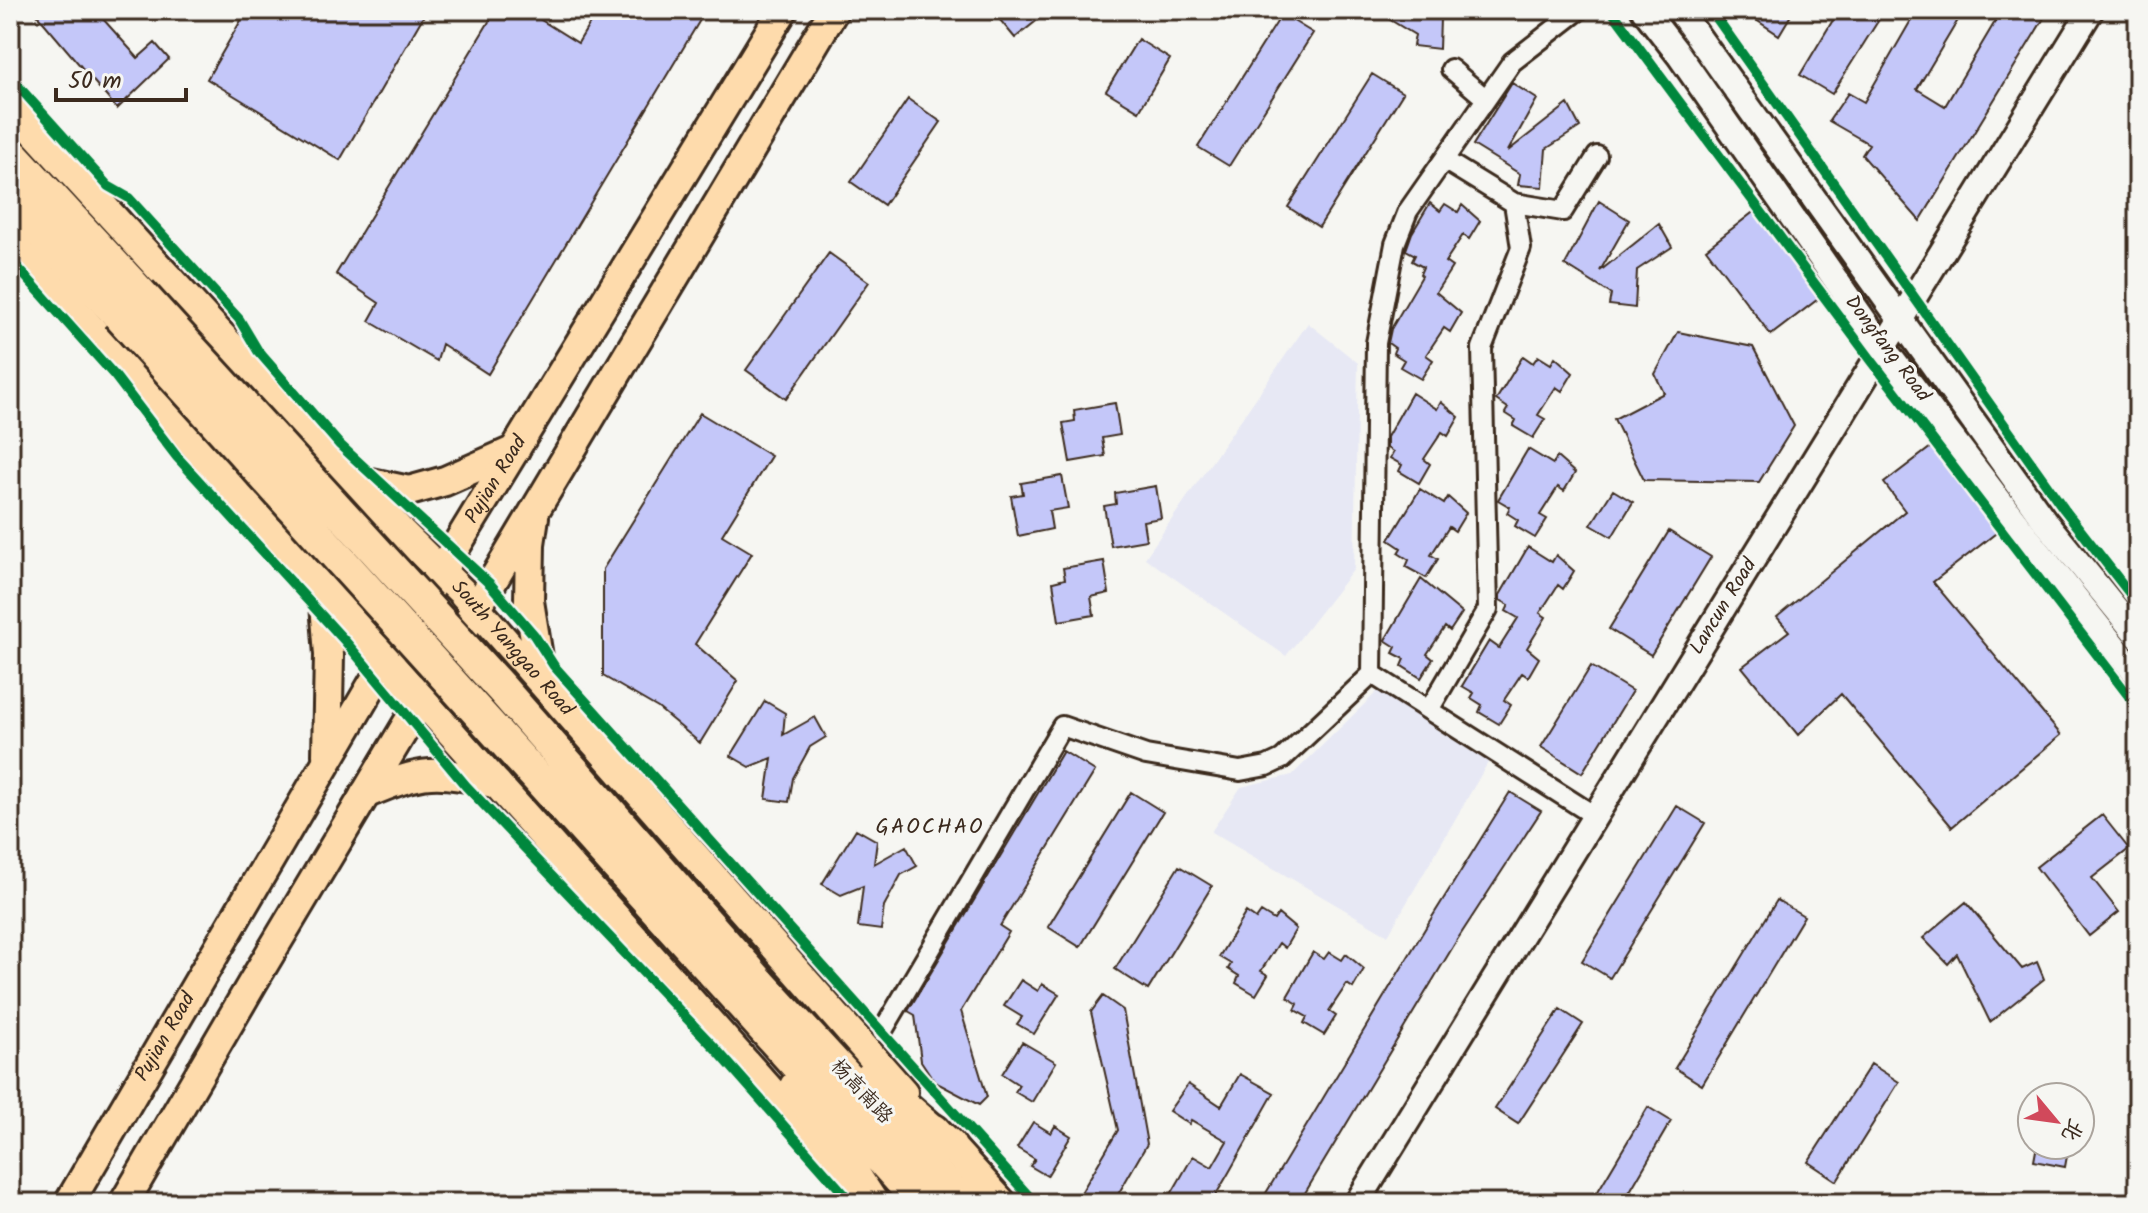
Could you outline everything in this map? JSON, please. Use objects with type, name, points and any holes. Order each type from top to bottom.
[{"type":"highway","name":"South Yanggao Road","points":[[10,152],[129,304]]},
{"type":"highway","name":"South Yanggao Road","points":[[10,199],[129,304],[501,688],[921,1203]]},
{"type":"highway","points":[[749,991],[949,1145]]},
{"type":"highway","points":[[749,991],[872,1203]]},
{"type":"highway","name":"杨高南路","points":[[749,991],[963,1203]]},
{"type":"main road","name":"Pujian Road","points":[[69,1203],[386,661],[783,10]]},
{"type":"main road","points":[[124,1203],[834,10]]},
{"type":"main road","name":"Dongfang Road","points":[[1644,10],[1679,55],[1882,346],[2138,676]]},
{"type":"main road","name":"Dongfang Road","points":[[1679,10],[2044,520],[2138,636]]},
{"type":"main road","name":"Lancun Road","points":[[1357,1203],[2091,10]]},
{"type":"main road","name":"South Yanggao Road","points":[[10,105],[401,532],[476,608],[1002,1203]]},
{"type":"main road","points":[[10,238],[872,1203]]},
{"type":"main road","points":[[352,479],[409,491],[445,481],[515,450]]},
{"type":"main road","points":[[536,509],[530,544],[529,601],[542,683]]},
{"type":"main road","points":[[324,592],[329,655],[327,761]]},
{"type":"main road","points":[[365,794],[398,779],[442,772],[497,784]]},
{"type":"street","points":[[882,1032],[1062,726],[1146,755],[1240,771],[1267,766],[1282,759],[1372,674],[1376,343],[1395,244],[1408,211],[1512,62],[1579,10]]},
{"type":"street","points":[[1451,69],[1486,99]]},
{"type":"street","points":[[1444,160],[1514,203],[1563,211],[1597,156]]},
{"type":"street","points":[[1429,710],[1488,609],[1482,348],[1521,248],[1514,203]]},
{"type":"street","points":[[1372,674],[1595,816]]},
{"type":"shaded area","points":[[1308,323],[1358,363],[1354,569],[1286,656],[1145,558]]},
{"type":"shaded area","points":[[1388,681],[1493,754],[1388,935],[1211,832],[1241,787],[1292,775]]},
{"type":"building","points":[[33,10],[95,10],[138,58],[155,43],[169,59],[117,109]]},
{"type":"building","points":[[247,10],[427,10],[340,160],[207,79]]},
{"type":"building","points":[[496,10],[525,10],[578,43],[598,10],[706,10],[488,374],[442,344],[437,361],[369,321],[379,303],[336,274]]},
{"type":"building","points":[[1013,10],[1050,10],[1015,38],[1000,20]]},
{"type":"building","points":[[1374,10],[1434,10],[1429,18],[1440,19],[1439,49],[1413,46],[1415,35]]},
{"type":"building","points":[[1741,10],[1794,10],[1779,35]]},
{"type":"building","points":[[1839,10],[1885,10],[1832,94],[1800,75]]},
{"type":"building","points":[[1917,10],[1964,10],[1917,89],[1945,106],[2002,10],[2049,10],[1920,221],[1862,155],[1869,144],[1829,121],[1848,93],[1864,102]]},
{"type":"building","points":[[1282,14],[1313,33],[1229,166],[1198,147]]},
{"type":"building","points":[[1138,39],[1170,59],[1139,111],[1106,91]]},
{"type":"building","points":[[1372,74],[1403,93],[1319,227],[1288,207]]},
{"type":"building","points":[[1512,83],[1537,99],[1508,151],[1568,104],[1580,127],[1546,149],[1543,187],[1518,185],[1520,174],[1473,145]]},
{"type":"building","points":[[908,99],[941,122],[884,205],[851,182]]},
{"type":"building","points":[[1599,201],[1629,220],[1600,271],[1659,224],[1672,247],[1637,270],[1635,308],[1609,305],[1611,294],[1565,265]]},
{"type":"building","points":[[1430,203],[1440,211],[1445,204],[1458,212],[1462,205],[1480,221],[1469,239],[1463,235],[1445,262],[1452,267],[1436,292],[1461,313],[1450,332],[1444,328],[1426,355],[1433,360],[1421,379],[1400,367],[1404,360],[1393,353],[1395,348],[1388,343],[1391,329],[1422,276],[1423,267],[1412,261],[1415,255],[1406,250]]},
{"type":"building","points":[[1756,210],[1822,296],[1771,335],[1706,249]]},
{"type":"building","points":[[829,253],[869,282],[786,399],[746,370]]},
{"type":"building","points":[[1678,332],[1753,347],[1794,426],[1759,482],[1644,480],[1614,419],[1664,393],[1655,374]]},
{"type":"building","points":[[1523,356],[1533,363],[1538,356],[1551,364],[1555,357],[1573,373],[1562,391],[1556,387],[1538,415],[1545,419],[1533,438],[1513,426],[1516,420],[1505,413],[1508,408],[1496,400]]},
{"type":"building","points":[[1412,393],[1437,409],[1441,402],[1459,417],[1448,436],[1442,432],[1424,459],[1430,464],[1419,483],[1399,471],[1402,465],[1390,458],[1393,452],[1387,448],[1387,437]]},
{"type":"building","points":[[1115,403],[1120,435],[1102,438],[1105,456],[1070,462],[1063,423],[1075,421],[1074,410]]},
{"type":"building","points":[[700,413],[771,456],[722,535],[752,553],[695,644],[738,681],[700,743],[658,708],[603,676],[603,569]]},
{"type":"building","points":[[1935,444],[2000,530],[1933,582],[2061,735],[1952,827],[1841,694],[1798,735],[1742,667],[1789,631],[1777,617],[1905,511],[1884,483]]},
{"type":"building","points":[[1528,449],[1553,464],[1557,457],[1575,473],[1564,491],[1558,487],[1540,515],[1547,519],[1535,538],[1515,526],[1518,520],[1507,513],[1510,507],[1498,500]]},
{"type":"building","points":[[1062,476],[1068,508],[1049,511],[1052,529],[1018,536],[1011,496],[1023,494],[1021,483]]},
{"type":"building","points":[[1156,486],[1161,518],[1143,521],[1146,540],[1111,546],[1104,506],[1116,504],[1115,493]]},
{"type":"building","points":[[1420,489],[1444,504],[1448,497],[1466,513],[1455,531],[1449,527],[1431,555],[1438,559],[1426,578],[1406,567],[1409,560],[1398,553],[1401,548],[1389,540]]},
{"type":"building","points":[[1613,490],[1633,502],[1612,537],[1591,525]]},
{"type":"building","points":[[1669,531],[1711,557],[1651,655],[1609,629]]},
{"type":"building","points":[[1528,547],[1552,562],[1556,555],[1574,571],[1563,589],[1558,585],[1540,613],[1546,617],[1527,648],[1539,658],[1528,677],[1522,673],[1504,700],[1511,705],[1499,724],[1479,712],[1482,705],[1471,698],[1474,693],[1462,686],[1489,641],[1499,648],[1518,618],[1506,611],[1509,605],[1500,600],[1500,595]]},
{"type":"building","points":[[1104,561],[1109,593],[1091,597],[1094,615],[1059,621],[1053,582],[1065,579],[1063,568]]},
{"type":"building","points":[[1421,579],[1462,613],[1450,631],[1445,627],[1427,654],[1433,659],[1421,678],[1402,666],[1405,659],[1393,653],[1396,647],[1385,640]]},
{"type":"building","points":[[1591,666],[1632,691],[1582,773],[1541,747]]},
{"type":"building","points":[[765,701],[785,713],[783,735],[815,717],[826,737],[810,747],[793,778],[789,802],[766,799],[772,758],[750,767],[731,756]]},
{"type":"building","points":[[1063,751],[1095,771],[1000,926],[1009,932],[961,1011],[987,1097],[979,1105],[935,1082],[921,1061],[915,1015],[908,1011]]},
{"type":"building","points":[[1131,792],[1163,812],[1080,947],[1048,927]]},
{"type":"building","points":[[1510,792],[1541,811],[1457,940],[1299,1203],[1260,1203],[1429,922]]},
{"type":"building","points":[[1677,806],[1705,823],[1610,978],[1582,961]]},
{"type":"building","points":[[2102,815],[2129,849],[2092,878],[2119,912],[2089,936],[2036,867]]},
{"type":"building","points":[[856,829],[877,841],[874,864],[906,846],[917,866],[901,875],[884,906],[881,930],[858,927],[863,886],[841,895],[822,884]]},
{"type":"building","points":[[1179,866],[1212,886],[1148,990],[1115,969]]},
{"type":"building","points":[[1777,900],[1804,916],[1702,1085],[1675,1068]]},
{"type":"building","points":[[1966,902],[2022,969],[2037,962],[2044,979],[1990,1022],[1957,954],[1948,964],[1923,938]]},
{"type":"building","points":[[1246,912],[1256,919],[1261,912],[1274,920],[1278,914],[1296,929],[1285,948],[1279,943],[1261,971],[1268,975],[1256,995],[1236,983],[1239,976],[1228,969],[1231,964],[1219,957]]},
{"type":"building","points":[[1313,952],[1324,959],[1329,952],[1342,960],[1346,954],[1364,969],[1353,988],[1347,984],[1329,1011],[1336,1016],[1324,1035],[1304,1023],[1307,1017],[1295,1010],[1298,1004],[1287,997]]},
{"type":"building","points":[[1021,980],[1038,991],[1042,984],[1059,994],[1034,1034],[1017,1024],[1022,1017],[1004,1006]]},
{"type":"building","points":[[1103,996],[1123,1010],[1147,1144],[1113,1203],[1075,1203],[1118,1130],[1091,1012]]},
{"type":"building","points":[[1560,1009],[1583,1024],[1518,1124],[1495,1109]]},
{"type":"building","points":[[1022,1042],[1056,1062],[1032,1102],[1015,1092],[1019,1085],[1002,1074]]},
{"type":"building","points":[[1871,1064],[1899,1082],[1837,1181],[1808,1162]]},
{"type":"building","points":[[1240,1074],[1274,1093],[1227,1176],[1211,1203],[1166,1203],[1193,1156],[1212,1167],[1227,1141],[1169,1111],[1188,1084],[1221,1106]]},
{"type":"building","points":[[1648,1107],[1671,1121],[1623,1203],[1591,1203]]},
{"type":"building","points":[[1033,1122],[1051,1133],[1055,1126],[1071,1136],[1047,1176],[1030,1166],[1035,1159],[1017,1148]]},
{"type":"building","points":[[2034,1161],[2066,1161],[2065,1167]]},
{"type":"cycle path","points":[[1611,10],[1872,361],[2138,708]]},
{"type":"cycle path","points":[[1711,10],[2064,509],[2138,604]]},
{"type":"cycle path","points":[[10,77],[108,186],[129,198],[239,319],[258,351],[339,444],[490,584],[534,635],[554,666],[1035,1203]]},
{"type":"cycle path","points":[[10,259],[115,376],[177,457],[345,641],[466,786],[715,1048],[852,1203]]},
{"type":"district","name":"GAOCHAO","points":[[930,827]]}]
